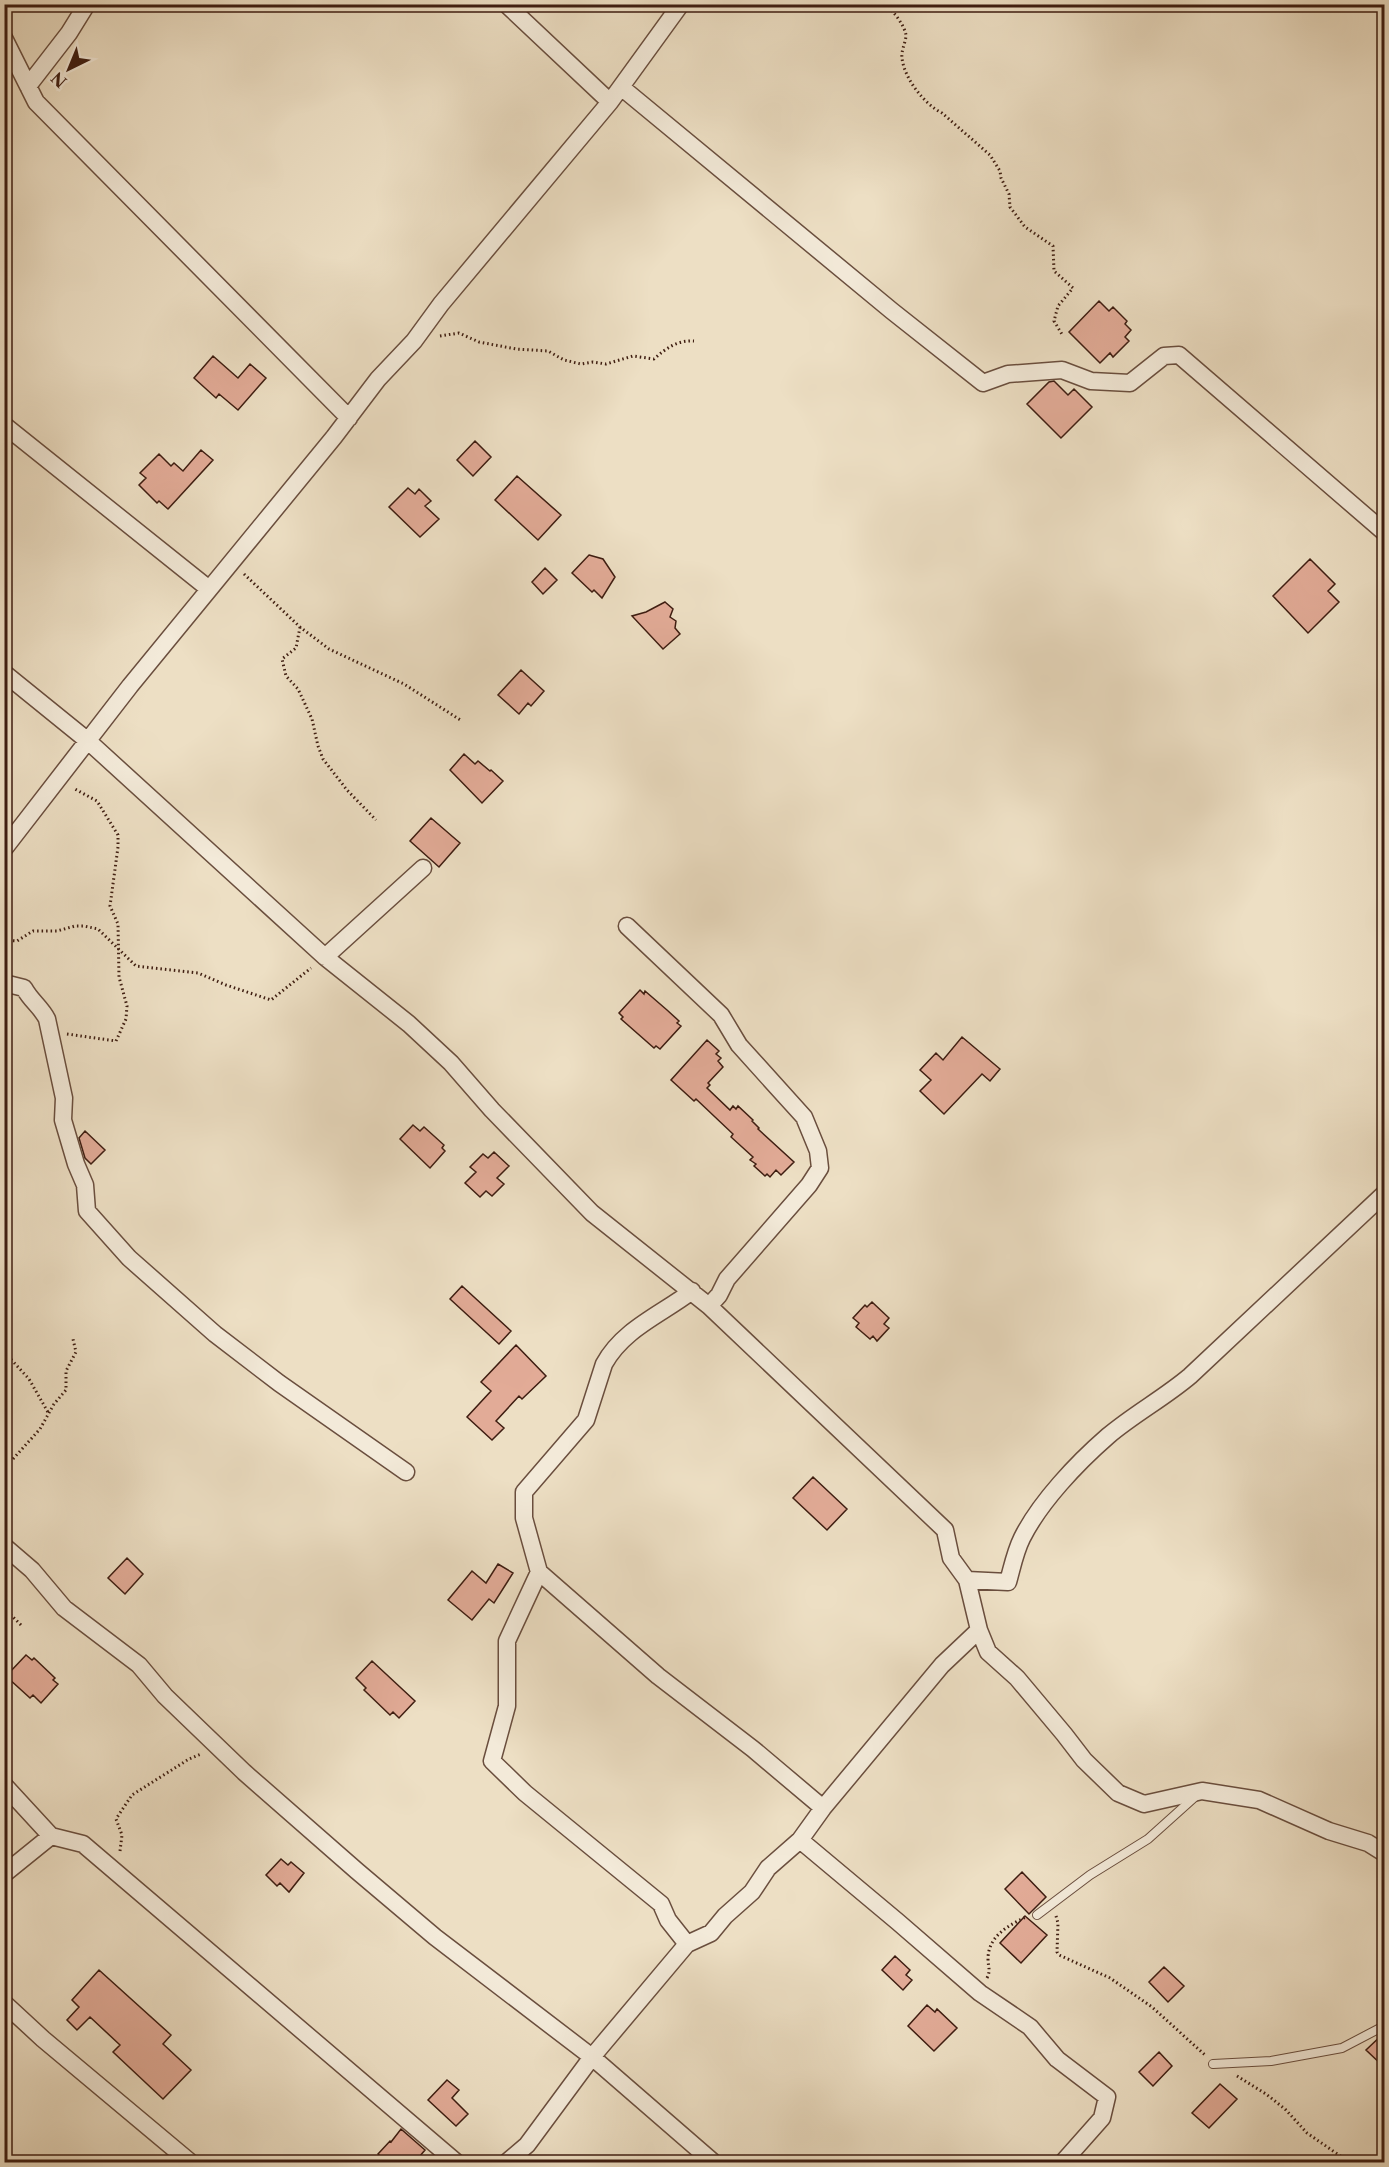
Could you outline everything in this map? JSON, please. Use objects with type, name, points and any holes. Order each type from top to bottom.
[{"type":"street","points":[[28,86],[69,33],[87,4]]},
{"type":"street","points":[[506,4],[610,102]]},
{"type":"street","points":[[4,849],[378,379],[414,341],[441,304],[610,102],[681,4]]},
{"type":"street","points":[[4,38],[36,102],[349,418]]},
{"type":"street","points":[[621,87],[892,311],[983,383],[1008,374],[1062,370],[1091,381],[1130,383],[1164,356],[1179,355],[1384,532]]},
{"type":"street","points":[[4,425],[209,589]]},
{"type":"street","points":[[4,673],[88,741],[325,957],[409,1024],[451,1063],[492,1110],[592,1213],[710,1306],[945,1530],[951,1558],[967,1580],[979,1630],[988,1652],[1017,1678],[1084,1760],[1118,1793],[1144,1804],[1202,1791],[1259,1800],[1329,1831],[1368,1843],[1384,1853]]},
{"type":"street","points":[[325,957],[423,868]]},
{"type":"street","points":[[627,927],[721,1015],[739,1045],[804,1117],[818,1150],[820,1168],[809,1185],[727,1279],[710,1306]]},
{"type":"street","points":[[4,983],[24,988],[29,998],[42,1010],[50,1031],[64,1098],[63,1120],[85,1185],[87,1211],[129,1258],[215,1334],[279,1383],[406,1472]]},
{"type":"street","points":[[967,1580],[1008,1582],[1021,1539],[1039,1512],[1075,1468],[1108,1436],[1170,1393],[1190,1376],[1384,1194]]},
{"type":"street","points":[[692,1291],[636,1327],[609,1355],[586,1420],[524,1492],[524,1518],[539,1572],[658,1676],[753,1749],[822,1808]]},
{"type":"street","points":[[4,1546],[32,1570],[64,1608],[139,1665],[165,1696],[244,1772],[357,1871],[435,1936],[592,2057],[713,2163]]},
{"type":"street","points":[[539,1572],[507,1641],[507,1706],[492,1761],[525,1793],[661,1904],[668,1920],[687,1944]]},
{"type":"street","points":[[507,2163],[527,2145],[592,2057],[687,1944],[711,1933],[725,1916],[752,1892],[768,1868],[800,1840],[822,1808],[942,1665],[979,1630]]},
{"type":"street","points":[[4,1785],[51,1836],[83,1844],[456,2163]]},
{"type":"street","points":[[4,1874],[51,1836]]},
{"type":"street","points":[[800,1840],[980,1993],[1030,2027],[1058,2059],[1107,2097],[1102,2118],[1063,2163]]},
{"type":"street","points":[[4,2003],[190,2163]]},
{"type":"lane","points":[[1037,1915],[1090,1875],[1148,1839],[1202,1791]]},
{"type":"lane","points":[[1213,2064],[1271,2061],[1342,2048],[1384,2026]]},
{"type":"path","points":[[885,4],[895,14],[906,34],[902,57],[913,84],[936,110],[990,155],[1000,171],[1009,194],[1010,207],[1025,227],[1053,246],[1054,271],[1073,288],[1058,306],[1054,321],[1064,336]]},
{"type":"path","points":[[414,341],[459,333],[478,342],[516,349],[548,351],[564,360],[581,364],[593,362],[606,364],[633,356],[654,358],[682,340],[694,341]]},
{"type":"path","points":[[231,562],[300,627],[329,649],[404,684],[462,721]]},
{"type":"path","points":[[300,627],[296,648],[282,659],[286,676],[298,689],[306,704],[323,759],[347,790],[376,820]]},
{"type":"path","points":[[50,1031],[116,1041],[126,1019],[128,1006],[120,986],[118,924],[110,906],[118,835],[97,801],[58,780]]},
{"type":"path","points":[[4,940],[17,941],[33,931],[57,931],[75,926],[98,929],[136,966],[198,973],[271,1000],[325,957]]},
{"type":"path","points":[[4,1469],[40,1429],[66,1390],[66,1371],[76,1355],[73,1339]]},
{"type":"path","points":[[4,1348],[8,1356],[29,1379],[49,1414]]},
{"type":"path","points":[[4,1608],[22,1626]]},
{"type":"path","points":[[120,1851],[122,1836],[116,1819],[132,1795],[189,1759],[219,1746]]},
{"type":"path","points":[[980,1993],[991,1971],[988,1957],[998,1932],[1030,1915],[1054,1915],[1058,1918],[1057,1952],[1059,1955],[1110,1978],[1135,1995],[1200,2048],[1213,2064],[1235,2074],[1266,2094],[1285,2109],[1307,2133],[1349,2163]]},
{"type":"building","points":[[1099,301],[1109,311],[1113,307],[1127,321],[1125,324],[1131,330],[1125,337],[1129,341],[1113,357],[1110,353],[1100,363],[1069,332]]},
{"type":"building","points":[[213,356],[238,378],[250,364],[266,378],[238,410],[219,394],[216,398],[194,378]]},
{"type":"building","points":[[1054,381],[1068,395],[1074,389],[1092,407],[1061,438],[1027,404],[1049,382]]},
{"type":"building","points":[[475,441],[491,457],[473,476],[457,460]]},
{"type":"building","points":[[201,450],[213,460],[168,509],[159,501],[157,503],[139,485],[146,478],[140,473],[159,454],[171,466],[174,463],[183,471]]},
{"type":"building","points":[[517,476],[561,515],[538,540],[495,500]]},
{"type":"building","points":[[408,488],[415,494],[419,489],[431,501],[425,506],[439,519],[420,537],[389,507]]},
{"type":"building","points":[[589,555],[603,559],[615,577],[602,598],[572,573]]},
{"type":"building","points":[[1310,559],[1335,584],[1328,591],[1339,602],[1308,633],[1273,596]]},
{"type":"building","points":[[545,568],[557,580],[543,594],[532,582]]},
{"type":"building","points":[[665,602],[673,609],[670,617],[676,621],[675,628],[680,634],[663,649],[632,616]]},
{"type":"building","points":[[521,670],[544,691],[531,706],[528,703],[519,714],[498,695]]},
{"type":"building","points":[[464,754],[475,764],[478,761],[491,770],[503,781],[482,803],[450,770]]},
{"type":"building","points":[[431,818],[460,843],[439,867],[410,841]]},
{"type":"building","points":[[640,990],[644,994],[645,991],[667,1010],[681,1026],[660,1049],[656,1046],[654,1048],[621,1019],[623,1017],[619,1013]]},
{"type":"building","points":[[962,1037],[1000,1069],[990,1081],[982,1074],[944,1114],[920,1091],[931,1080],[920,1070],[936,1053],[943,1060]]},
{"type":"building","points":[[707,1040],[719,1051],[716,1054],[721,1058],[718,1061],[723,1067],[708,1083],[710,1085],[707,1088],[730,1110],[733,1106],[736,1109],[738,1106],[753,1120],[758,1129],[794,1162],[781,1175],[776,1170],[770,1177],[767,1174],[765,1176],[750,1160],[753,1157],[731,1137],[733,1134],[696,1099],[694,1101],[671,1080]]},
{"type":"building","points":[[413,1125],[420,1131],[424,1127],[444,1145],[442,1148],[445,1151],[430,1168],[400,1139]]},
{"type":"building","points":[[85,1131],[105,1150],[91,1164],[85,1158],[79,1138]]},
{"type":"building","points":[[494,1152],[509,1166],[497,1178],[504,1184],[492,1196],[486,1191],[480,1197],[465,1183],[476,1172],[470,1167],[483,1154],[488,1158]]},
{"type":"building","points":[[462,1286],[511,1331],[499,1344],[450,1299]]},
{"type":"building","points":[[872,1302],[889,1318],[884,1324],[889,1328],[877,1341],[873,1336],[870,1339],[856,1327],[859,1323],[853,1318],[865,1305],[867,1307]]},
{"type":"building","points":[[516,1345],[546,1376],[522,1399],[519,1396],[496,1421],[504,1428],[492,1440],[467,1417],[491,1391],[481,1382]]},
{"type":"building","points":[[813,1477],[847,1509],[827,1530],[793,1498]]},
{"type":"building","points":[[127,1558],[143,1574],[125,1594],[108,1578]]},
{"type":"building","points":[[498,1564],[513,1573],[494,1603],[489,1599],[472,1620],[448,1600],[472,1571],[486,1583]]},
{"type":"building","points":[[26,1655],[32,1660],[34,1658],[55,1678],[53,1680],[58,1684],[41,1703],[33,1695],[30,1698],[8,1678],[11,1675],[9,1673]]},
{"type":"building","points":[[372,1661],[415,1701],[399,1718],[393,1712],[390,1715],[364,1690],[366,1688],[356,1678]]},
{"type":"building","points":[[281,1859],[288,1865],[291,1862],[304,1873],[289,1892],[280,1883],[277,1886],[266,1875]]},
{"type":"building","points":[[1022,1872],[1046,1897],[1029,1914],[1005,1889]]},
{"type":"building","points":[[1025,1916],[1047,1935],[1021,1963],[1000,1943]]},
{"type":"building","points":[[895,1956],[910,1970],[906,1975],[912,1980],[903,1990],[882,1970]]},
{"type":"building","points":[[1164,1967],[1184,1986],[1168,2002],[1149,1982]]},
{"type":"building","points":[[99,1970],[171,2035],[163,2044],[191,2070],[163,2099],[113,2052],[120,2045],[90,2017],[77,2030],[67,2020],[79,2007],[72,2000]]},
{"type":"building","points":[[927,2005],[935,2012],[937,2009],[957,2028],[934,2051],[908,2026]]},
{"type":"building","points":[[1384,2033],[1384,2067],[1366,2050]]},
{"type":"building","points":[[1159,2052],[1172,2066],[1153,2086],[1139,2072]]},
{"type":"building","points":[[447,2080],[459,2090],[452,2098],[468,2114],[456,2126],[428,2100]]},
{"type":"building","points":[[1220,2084],[1237,2099],[1209,2128],[1192,2113]]},
{"type":"building","points":[[401,2129],[425,2150],[414,2163],[388,2163],[378,2154]]}]
